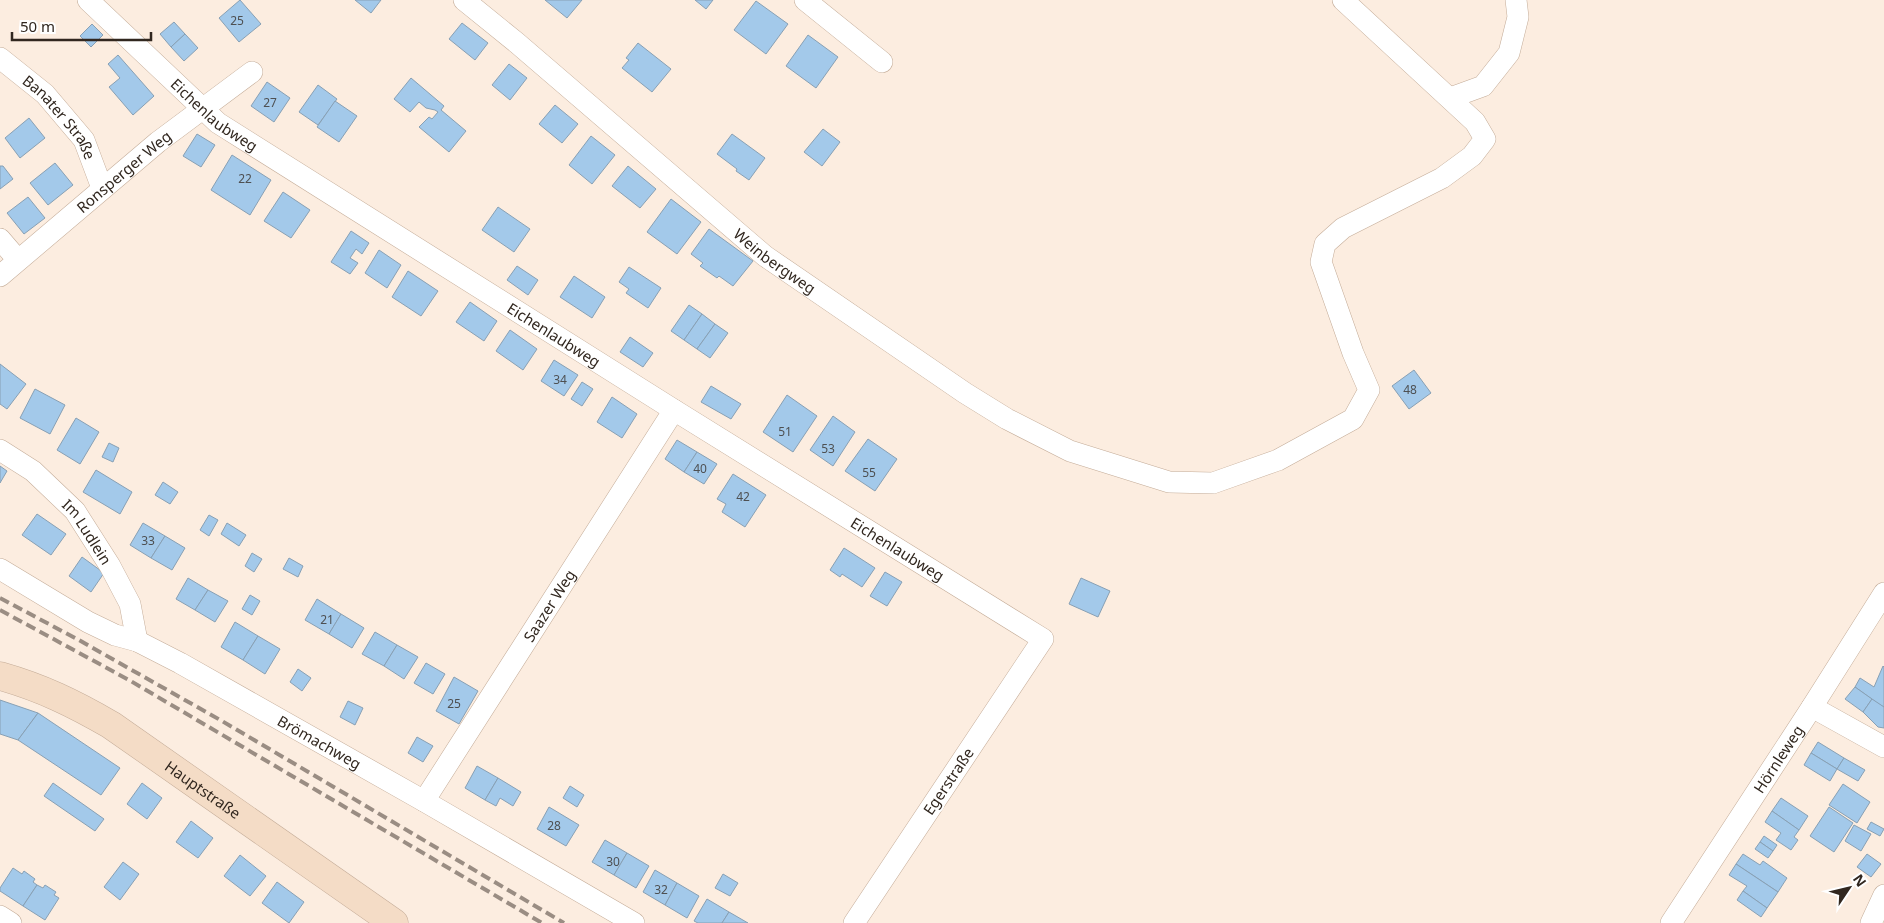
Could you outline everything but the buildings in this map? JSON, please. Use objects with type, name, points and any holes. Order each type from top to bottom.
[{"type":"street","name":"Eichenlaubweg","points":[[88,0],[218,123],[674,410],[1043,639]]},
{"type":"street","name":"Weinbergweg","points":[[464,0],[517,43],[765,256],[965,393],[1007,419],[1070,451],[1169,482],[1213,483],[1278,460],[1354,419],[1369,390],[1353,353],[1321,262],[1325,244],[1343,228],[1442,178],[1472,156],[1485,139],[1475,122],[1450,98]]},
{"type":"street","points":[[805,0],[882,62]]},
{"type":"street","points":[[1344,0],[1450,98],[1483,86],[1509,53],[1518,17],[1516,0]]},
{"type":"street","name":"Banater Straße","points":[[0,58],[45,94],[84,140],[102,188]]},
{"type":"street","name":"Ronsperger Weg","points":[[0,276],[158,142],[252,72]]},
{"type":"street","points":[[0,239],[18,260]]},
{"type":"street","name":"Saazer Weg","points":[[424,801],[674,410]]},
{"type":"street","name":"Im Ludlein","points":[[0,450],[32,471],[75,511],[110,566],[130,604],[137,641]]},
{"type":"street","name":"Brömachweg","points":[[0,568],[88,622],[137,641],[424,801],[634,923]]},
{"type":"street","name":"Hörnleweg","points":[[1671,923],[1884,593]]},
{"type":"street","name":"Egerstraße","points":[[854,923],[1043,639]]},
{"type":"street","name":"Hauptstraße","points":[[0,676],[47,691],[79,706],[111,725],[394,923]]},
{"type":"street","points":[[1812,707],[1884,747]]},
{"type":"street","points":[[1871,923],[1884,895]]},
{"type":"street","points":[[0,916],[11,923]]},
{"type":"railway","points":[[0,598],[222,721],[564,923]]},
{"type":"railway","points":[[0,610],[129,680],[542,923]]}]
